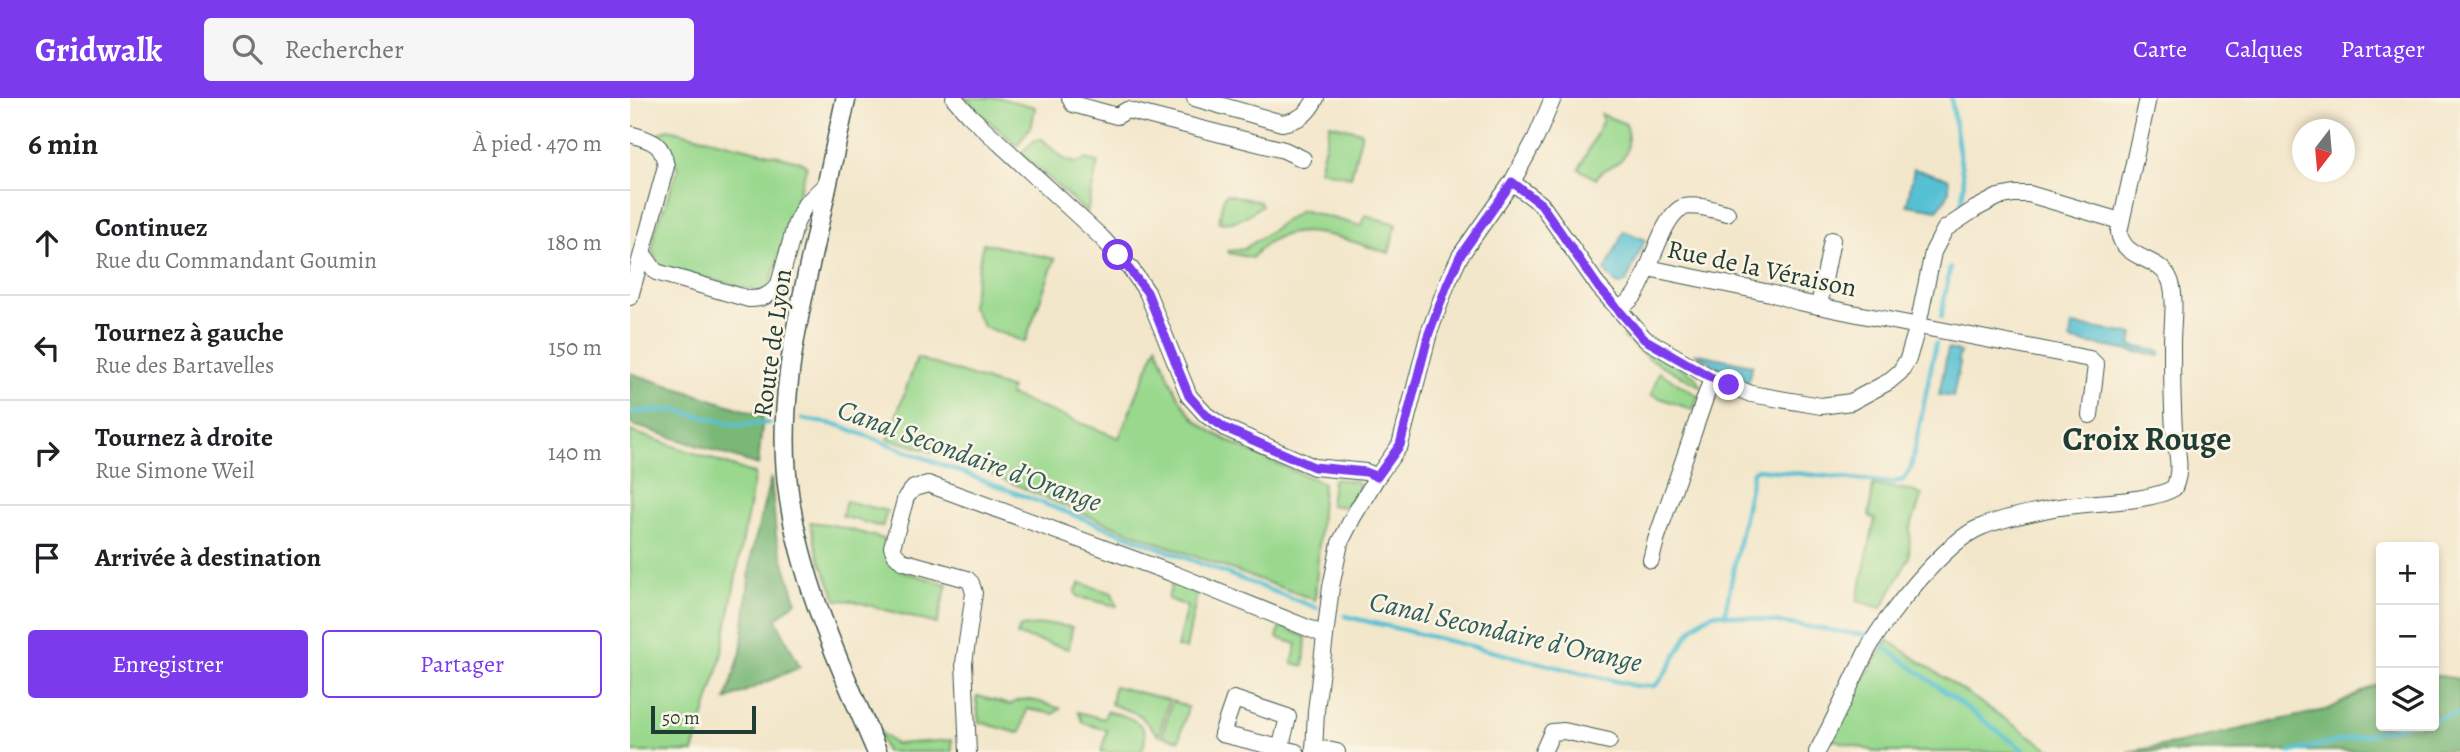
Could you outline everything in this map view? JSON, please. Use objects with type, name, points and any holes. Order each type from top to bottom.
[{"type":"main road","name":"Route de Lyon","points":[[846,98],[801,302],[789,374],[785,431],[786,468],[792,515],[807,580],[877,752]]},
{"type":"street","points":[[954,98],[1101,237],[1131,269],[1147,292],[1189,396],[1206,415],[1225,428],[1314,467],[1366,472],[1377,477]]},
{"type":"street","points":[[1070,98],[1073,104],[1117,116],[1128,104],[1284,150],[1303,159]]},
{"type":"street","points":[[1195,98],[1282,123],[1296,121],[1307,114],[1316,98]]},
{"type":"street","points":[[1337,752],[1314,749],[1325,635],[1340,542],[1377,477],[1400,445],[1429,333],[1460,256],[1512,182],[1536,138],[1552,98]]},
{"type":"street","points":[[1817,752],[1877,635],[1932,565],[1979,527],[2051,508],[2152,496],[2175,488],[2180,468],[2172,401],[2173,304],[2170,278],[2162,269],[2130,251],[2120,237],[2120,221],[2148,98]]},
{"type":"street","points":[[630,134],[652,141],[663,151],[666,166],[630,297]]},
{"type":"street","points":[[1512,182],[1541,204],[1599,288],[1644,339],[1712,378],[1751,394],[1821,406],[1850,402],[1888,382],[1900,372],[1908,359],[1918,325],[1936,244],[1945,229],[1975,209],[1998,197],[2029,194],[2120,221]]},
{"type":"street","points":[[643,254],[656,272],[749,299],[760,299],[775,290],[779,284],[796,223],[805,205],[827,183]]},
{"type":"street","points":[[1648,268],[1662,235],[1676,212],[1697,207],[1727,213]]},
{"type":"street","points":[[1819,306],[1832,240]]},
{"type":"street","name":"Rue de la Véraison","points":[[1618,310],[1634,295],[1648,268],[1819,306],[2090,359],[2096,365],[2090,415]]},
{"type":"street","points":[[1651,560],[1712,378]]},
{"type":"street","points":[[968,752],[964,663],[974,593],[967,579],[902,561],[895,554],[892,547],[906,498],[914,488],[928,484],[1019,516],[1325,635]]},
{"type":"street","points":[[1544,752],[1552,732],[1609,741]]},
{"type":"green space","points":[[967,98],[1000,98],[1035,107],[1032,124],[1017,146]]},
{"type":"green space","points":[[1601,114],[1626,124],[1628,142],[1620,161],[1596,179],[1579,169],[1603,120]]},
{"type":"green space","points":[[1330,124],[1362,132],[1351,177],[1319,170]]},
{"type":"green space","points":[[668,129],[799,161],[807,166],[769,288],[760,292],[660,266],[652,251],[655,232],[678,169],[670,152],[655,136]]},
{"type":"green space","points":[[1042,139],[1064,159],[1076,163],[1086,159],[1098,162],[1087,213],[1021,153],[1035,140]]},
{"type":"green space","points":[[1227,194],[1260,202],[1262,205],[1237,221],[1219,222],[1223,199]]},
{"type":"green space","points":[[1301,210],[1362,226],[1365,215],[1396,224],[1389,253],[1334,236],[1299,232],[1266,244],[1252,258],[1229,253],[1228,251],[1244,249]]},
{"type":"green space","points":[[983,243],[1055,259],[1025,342],[984,327],[971,306]]},
{"type":"green space","points":[[1628,337],[1695,376],[1701,387],[1645,356],[1624,338]]},
{"type":"green space","points":[[1157,345],[1176,392],[1193,417],[1203,426],[1254,453],[1323,483],[1315,600],[1117,527],[940,454],[888,439],[917,358],[1011,389],[1009,395],[1119,438]]},
{"type":"green space","points":[[1659,372],[1698,396],[1693,410],[1651,395]]},
{"type":"green space","points":[[630,373],[763,416],[758,465],[630,424]]},
{"type":"green space","points":[[630,431],[755,474],[720,663],[693,752],[630,752]]},
{"type":"green space","points":[[771,477],[776,536],[796,601],[776,619],[800,667],[726,700],[741,652],[752,552]]},
{"type":"green space","points":[[1333,479],[1359,484],[1359,489],[1345,507],[1330,505]]},
{"type":"green space","points":[[1873,485],[1909,490],[1922,495],[1910,529],[1909,558],[1882,608],[1857,601],[1875,519],[1869,516]]},
{"type":"green space","points":[[846,501],[887,511],[882,527],[842,516]]},
{"type":"green space","points":[[810,522],[833,525],[888,540],[888,563],[904,572],[947,584],[937,624],[853,601],[837,600],[819,558]]},
{"type":"green space","points":[[1172,582],[1197,594],[1186,649],[1177,647],[1187,606],[1168,599]]},
{"type":"green space","points":[[1080,583],[1112,593],[1117,606],[1078,597],[1075,592]]},
{"type":"green space","points":[[1049,624],[1072,627],[1069,649],[1017,635],[1020,627]]},
{"type":"green space","points":[[1280,626],[1306,637],[1304,666],[1292,663],[1297,644],[1277,638]]},
{"type":"green space","points":[[1888,640],[2054,752],[1877,752],[1827,738]]},
{"type":"green space","points":[[2439,676],[2460,679],[2460,750],[2127,752],[2179,743],[2329,709],[2376,685],[2376,731],[2439,731]]},
{"type":"green space","points":[[1114,686],[1169,700],[1159,735],[1138,714],[1111,704]]},
{"type":"green space","points":[[978,696],[1010,705],[1027,700],[1060,708],[1054,714],[1027,709],[1021,732],[1018,733],[979,722]]},
{"type":"green space","points":[[1172,701],[1188,707],[1179,740],[1162,736]]},
{"type":"green space","points":[[1107,711],[1138,723],[1145,734],[1141,752],[1101,752],[1107,730],[1083,723],[1078,712],[1104,719]]},
{"type":"green space","points":[[877,730],[895,744],[952,740],[952,752],[886,752]]},
{"type":"water","points":[[1914,169],[1948,178],[1947,196],[1937,210],[1907,205]]},
{"type":"water","points":[[1624,231],[1645,240],[1626,282],[1621,285],[1616,284],[1605,271]]},
{"type":"water","points":[[2072,325],[2133,334],[2131,346],[2160,351],[2160,356],[2070,340]]},
{"type":"water","points":[[1948,349],[1960,352],[1953,397],[1939,395]]},
{"type":"water","points":[[1694,353],[1752,365],[1748,384],[1715,370],[1717,366]]},
{"type":"waterway","points":[[1951,98],[1964,184],[1961,207]]},
{"type":"waterway","points":[[1941,317],[1950,268]]},
{"type":"waterway","points":[[1725,613],[1753,472],[1757,469],[1890,483],[1903,480],[1911,468],[1936,343]]},
{"type":"waterway","name":"Canal Secondaire d'Orange","points":[[630,412],[675,410],[738,425],[769,423]]},
{"type":"waterway","name":"Canal Secondaire d'Orange","points":[[803,419],[838,425],[1317,608]]},
{"type":"waterway","name":"Canal Secondaire d'Orange","points":[[1345,616],[1636,686],[1655,686],[1688,634],[1705,618],[1716,613],[1870,636]]},
{"type":"waterway","name":"Canal Secondaire d'Orange","points":[[1882,645],[2026,752]]},
{"type":"waterway","name":"Canal Secondaire d'Orange","points":[[2439,718],[2460,713]]},
{"type":"waterway","name":"Canal Secondaire d'Orange","points":[[2290,752],[2383,731]]},
{"type":"district","name":"Croix Rouge","points":[[2147,438]]},
{"type":"route","points":[[1118,255],[1147,292],[1189,396],[1206,415],[1225,428],[1314,467],[1366,472],[1377,477],[1387,465],[1400,445],[1438,305],[1460,256],[1512,182],[1541,204],[1599,288],[1644,339],[1729,385]]}]
